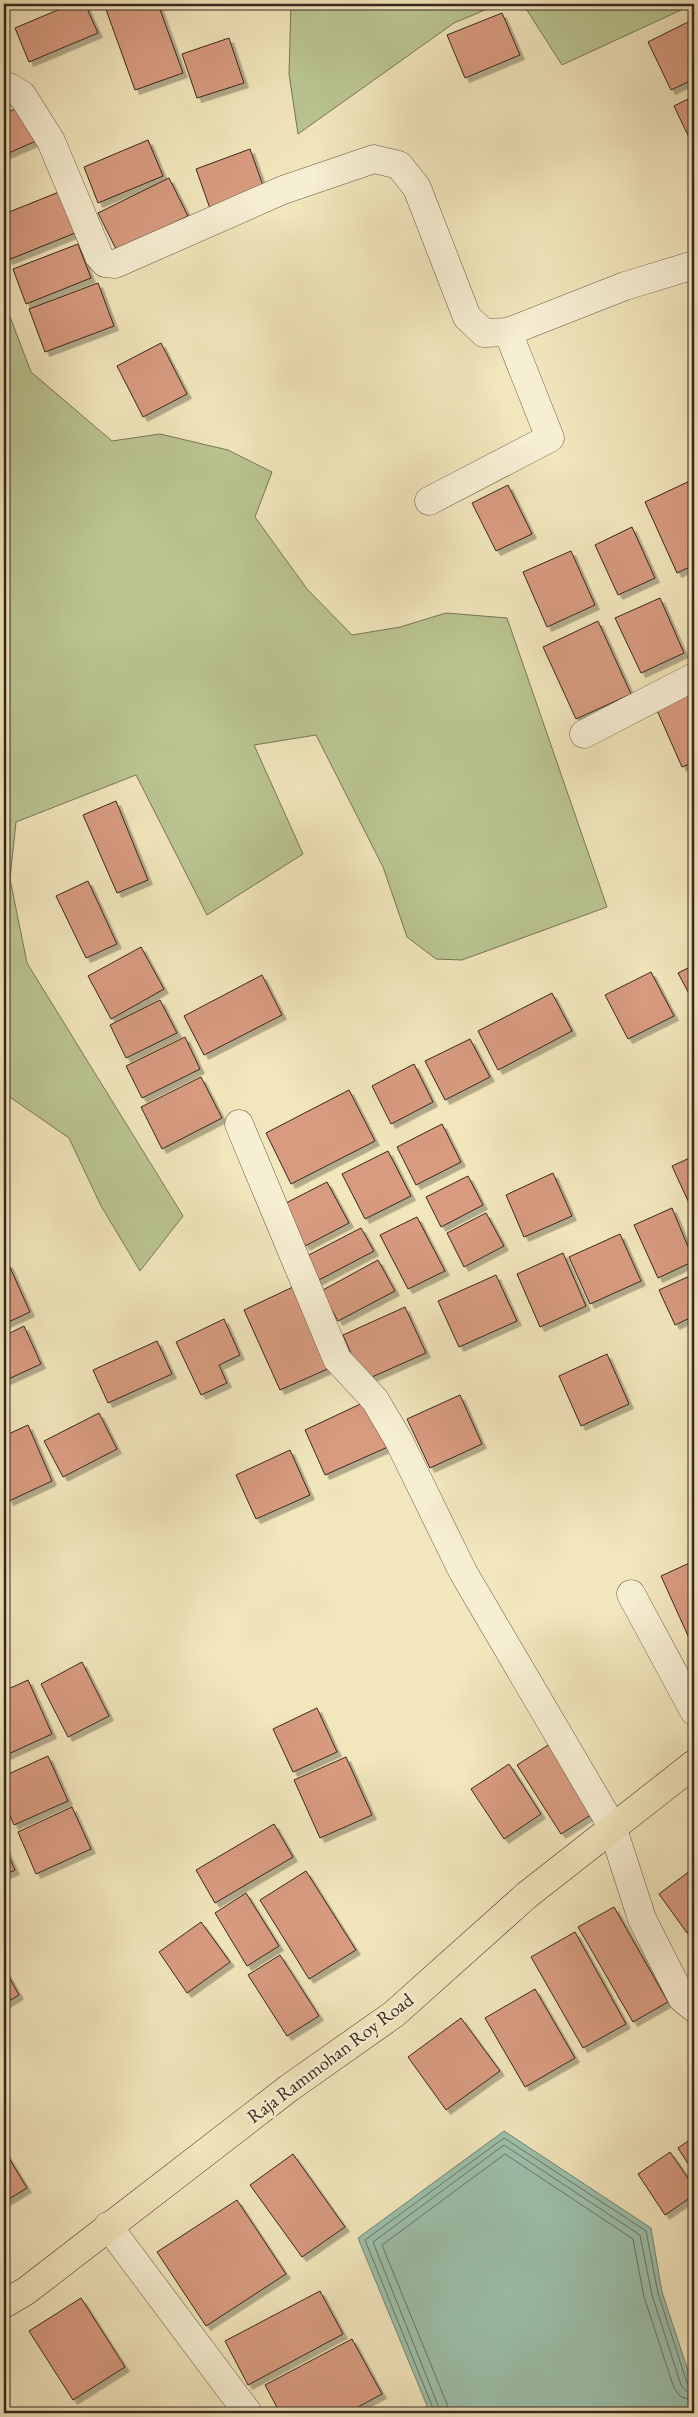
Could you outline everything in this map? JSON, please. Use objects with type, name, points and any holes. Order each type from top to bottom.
[{"type":"main road","name":"Raja Rammohan Roy Road","points":[[4,2304],[26,2291],[108,2226],[290,2088],[394,2014],[527,1895],[612,1826],[694,1764]]},
{"type":"street","points":[[4,87],[9,87],[22,94],[51,141],[100,256],[105,263],[115,264],[283,190],[374,159],[400,165],[417,188],[467,317],[484,332],[508,332],[626,286],[693,267]]},
{"type":"street","points":[[429,501],[550,438],[508,332]]},
{"type":"street","points":[[584,734],[694,677]]},
{"type":"street","points":[[239,1124],[336,1359],[375,1400],[394,1431],[462,1572],[612,1826],[642,1918],[682,1998],[694,2008]]},
{"type":"street","points":[[631,1594],[694,1711]]},
{"type":"street","points":[[108,2226],[248,2413]]},
{"type":"shaded area","points":[[291,4],[499,4],[454,23],[298,134],[289,74]]},
{"type":"shaded area","points":[[523,4],[694,4],[562,65]]},
{"type":"shaded area","points":[[4,301],[31,372],[112,441],[160,434],[228,450],[272,472],[255,517],[307,589],[352,635],[400,627],[446,613],[507,618],[607,907],[462,960],[436,959],[407,937],[383,867],[316,735],[254,745],[303,854],[207,915],[136,775],[16,822],[10,879],[27,963],[183,1216],[140,1271],[101,1206],[69,1138],[4,1093]]},
{"type":"water","points":[[504,2131],[651,2228],[662,2292],[694,2389],[694,2413],[430,2413],[358,2238]]},
{"type":"building","points":[[72,4],[85,4],[98,33],[29,62],[15,28]]},
{"type":"building","points":[[104,4],[158,4],[183,73],[135,90]]},
{"type":"building","points":[[502,13],[520,55],[465,78],[447,35]]},
{"type":"building","points":[[694,19],[694,79],[671,90],[648,42]]},
{"type":"building","points":[[229,38],[244,83],[197,98],[182,54]]},
{"type":"building","points":[[694,96],[694,148],[674,106]]},
{"type":"building","points":[[21,106],[36,141],[4,155],[4,114]]},
{"type":"building","points":[[148,140],[163,176],[98,203],[84,167]]},
{"type":"building","points":[[250,149],[266,194],[212,214],[196,169]]},
{"type":"building","points":[[169,178],[188,216],[117,251],[98,213]]},
{"type":"building","points":[[64,190],[80,231],[8,260],[4,250],[4,214]]},
{"type":"building","points":[[78,244],[91,278],[26,304],[13,269]]},
{"type":"building","points":[[98,283],[114,326],[45,352],[29,309]]},
{"type":"building","points":[[161,343],[187,394],[143,417],[117,366]]},
{"type":"building","points":[[694,479],[694,565],[677,573],[645,502]]},
{"type":"building","points":[[508,485],[532,534],[496,551],[472,503]]},
{"type":"building","points":[[632,527],[655,578],[618,595],[595,545]]},
{"type":"building","points":[[571,551],[595,605],[547,627],[523,572]]},
{"type":"building","points":[[660,598],[684,653],[641,673],[615,618]]},
{"type":"building","points":[[598,621],[631,694],[576,719],[543,647]]},
{"type":"building","points":[[694,692],[694,762],[682,767],[656,708]]},
{"type":"building","points":[[116,801],[148,880],[117,893],[83,815]]},
{"type":"building","points":[[88,881],[117,944],[86,958],[56,896]]},
{"type":"building","points":[[141,947],[164,989],[111,1019],[88,976]]},
{"type":"building","points":[[694,965],[694,1003],[678,973]]},
{"type":"building","points":[[651,972],[674,1016],[628,1039],[605,995]]},
{"type":"building","points":[[262,975],[282,1015],[204,1055],[184,1016]]},
{"type":"building","points":[[552,993],[572,1031],[498,1070],[478,1031]]},
{"type":"building","points":[[160,1000],[177,1033],[126,1058],[110,1025]]},
{"type":"building","points":[[185,1037],[200,1069],[142,1098],[126,1066]]},
{"type":"building","points":[[470,1039],[490,1077],[445,1100],[425,1061]]},
{"type":"building","points":[[414,1064],[433,1102],[391,1124],[372,1086]]},
{"type":"building","points":[[201,1077],[222,1118],[162,1149],[141,1107]]},
{"type":"building","points":[[349,1090],[375,1141],[291,1184],[266,1133]]},
{"type":"building","points":[[442,1124],[461,1162],[416,1185],[397,1147]]},
{"type":"building","points":[[388,1151],[411,1196],[365,1219],[342,1174]]},
{"type":"building","points":[[694,1156],[694,1201],[689,1203],[672,1166]]},
{"type":"building","points":[[553,1173],[572,1216],[524,1237],[506,1195]]},
{"type":"building","points":[[468,1176],[483,1205],[441,1227],[426,1197]]},
{"type":"building","points":[[327,1182],[349,1223],[305,1246],[284,1204]]},
{"type":"building","points":[[672,1208],[694,1261],[658,1278],[634,1225]]},
{"type":"building","points":[[486,1213],[504,1246],[464,1267],[447,1233]]},
{"type":"building","points":[[417,1217],[445,1271],[408,1289],[380,1235]]},
{"type":"building","points":[[361,1228],[374,1251],[315,1282],[303,1258]]},
{"type":"building","points":[[620,1234],[641,1281],[590,1304],[569,1257]]},
{"type":"building","points":[[563,1253],[586,1306],[540,1327],[517,1274]]},
{"type":"building","points":[[378,1260],[395,1291],[338,1321],[321,1291]]},
{"type":"building","points":[[8,1263],[30,1312],[4,1324],[4,1265]]},
{"type":"building","points":[[694,1274],[694,1316],[675,1325],[659,1290]]},
{"type":"building","points":[[496,1275],[517,1321],[459,1347],[438,1301]]},
{"type":"building","points":[[295,1286],[332,1367],[280,1390],[244,1310]]},
{"type":"building","points":[[405,1307],[426,1353],[363,1381],[343,1335]]},
{"type":"building","points":[[224,1319],[240,1355],[219,1365],[227,1383],[201,1395],[176,1342]]},
{"type":"building","points":[[24,1326],[41,1364],[4,1381],[4,1336]]},
{"type":"building","points":[[694,1328],[694,1345],[688,1331]]},
{"type":"building","points":[[157,1341],[172,1374],[108,1403],[93,1370]]},
{"type":"building","points":[[607,1354],[629,1404],[581,1426],[559,1376]]},
{"type":"building","points":[[460,1395],[482,1444],[430,1468],[407,1419]]},
{"type":"building","points":[[369,1400],[390,1446],[325,1475],[305,1430]]},
{"type":"building","points":[[99,1413],[117,1449],[63,1477],[44,1441]]},
{"type":"building","points":[[28,1425],[52,1481],[9,1501],[4,1489],[4,1436]]},
{"type":"building","points":[[290,1450],[310,1495],[256,1519],[236,1475]]},
{"type":"building","points":[[694,1561],[694,1649],[661,1576]]},
{"type":"building","points":[[82,1662],[109,1716],[68,1737],[41,1684]]},
{"type":"building","points":[[28,1680],[52,1734],[4,1756],[4,1691]]},
{"type":"building","points":[[317,1708],[337,1752],[293,1772],[273,1729]]},
{"type":"building","points":[[553,1742],[597,1811],[561,1834],[517,1765]]},
{"type":"building","points":[[48,1756],[68,1801],[14,1825],[4,1802],[4,1776]]},
{"type":"building","points":[[346,1757],[372,1815],[320,1838],[294,1780]]},
{"type":"building","points":[[509,1764],[541,1814],[504,1839],[471,1789]]},
{"type":"building","points":[[72,1807],[91,1849],[36,1874],[18,1832]]},
{"type":"building","points":[[274,1824],[293,1857],[215,1903],[196,1870]]},
{"type":"building","points":[[4,1846],[15,1870],[4,1875]]},
{"type":"building","points":[[694,1868],[694,1928],[687,1933],[659,1894]]},
{"type":"building","points":[[306,1871],[356,1950],[309,1979],[260,1900]]},
{"type":"building","points":[[246,1893],[279,1946],[247,1966],[215,1913]]},
{"type":"building","points":[[614,1907],[668,2002],[633,2022],[578,1927]]},
{"type":"building","points":[[201,1922],[230,1962],[187,1993],[159,1952]]},
{"type":"building","points":[[575,1932],[626,2024],[583,2048],[531,1957]]},
{"type":"building","points":[[280,1955],[319,2016],[287,2036],[248,1975]]},
{"type":"building","points":[[4,1968],[19,1995],[4,2004]]},
{"type":"building","points":[[535,1989],[575,2058],[525,2087],[485,2018]]},
{"type":"building","points":[[461,2018],[500,2071],[446,2110],[408,2057]]},
{"type":"building","points":[[694,2137],[694,2173],[678,2148]]},
{"type":"building","points":[[4,2150],[27,2188],[4,2202]]},
{"type":"building","points":[[670,2152],[694,2187],[694,2195],[665,2215],[638,2174]]},
{"type":"building","points":[[293,2154],[345,2227],[302,2257],[250,2185]]},
{"type":"building","points":[[237,2200],[286,2274],[206,2326],[157,2252]]},
{"type":"building","points":[[320,2291],[343,2334],[248,2385],[225,2341]]},
{"type":"building","points":[[81,2298],[125,2367],[73,2400],[29,2331]]},
{"type":"building","points":[[352,2339],[382,2394],[347,2413],[280,2413],[265,2385]]},
{"type":"building","points":[[388,2407],[391,2413],[377,2413]]}]
